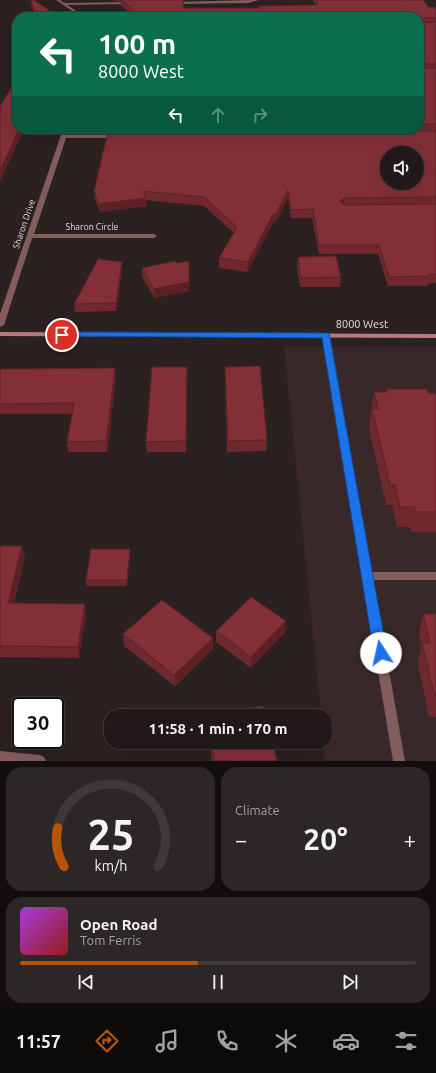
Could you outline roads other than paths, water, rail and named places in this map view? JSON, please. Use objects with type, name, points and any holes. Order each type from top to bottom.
[{"type":"street","points":[[58,0],[76,12]]},
{"type":"street","points":[[166,3],[221,1],[248,2],[257,0]]},
{"type":"street","points":[[64,4],[134,3]]},
{"type":"street","name":"Sharon Drive","points":[[0,325],[64,134]]},
{"type":"street","points":[[95,134],[125,136]]},
{"type":"street","name":"Sharon Circle","points":[[29,236],[154,236]]},
{"type":"street","name":"8000 West","points":[[0,334],[436,336]]},
{"type":"street","points":[[326,335],[399,761]]},
{"type":"street","points":[[368,576],[436,576]]},
{"type":"street","points":[[0,757],[40,761]]}]
